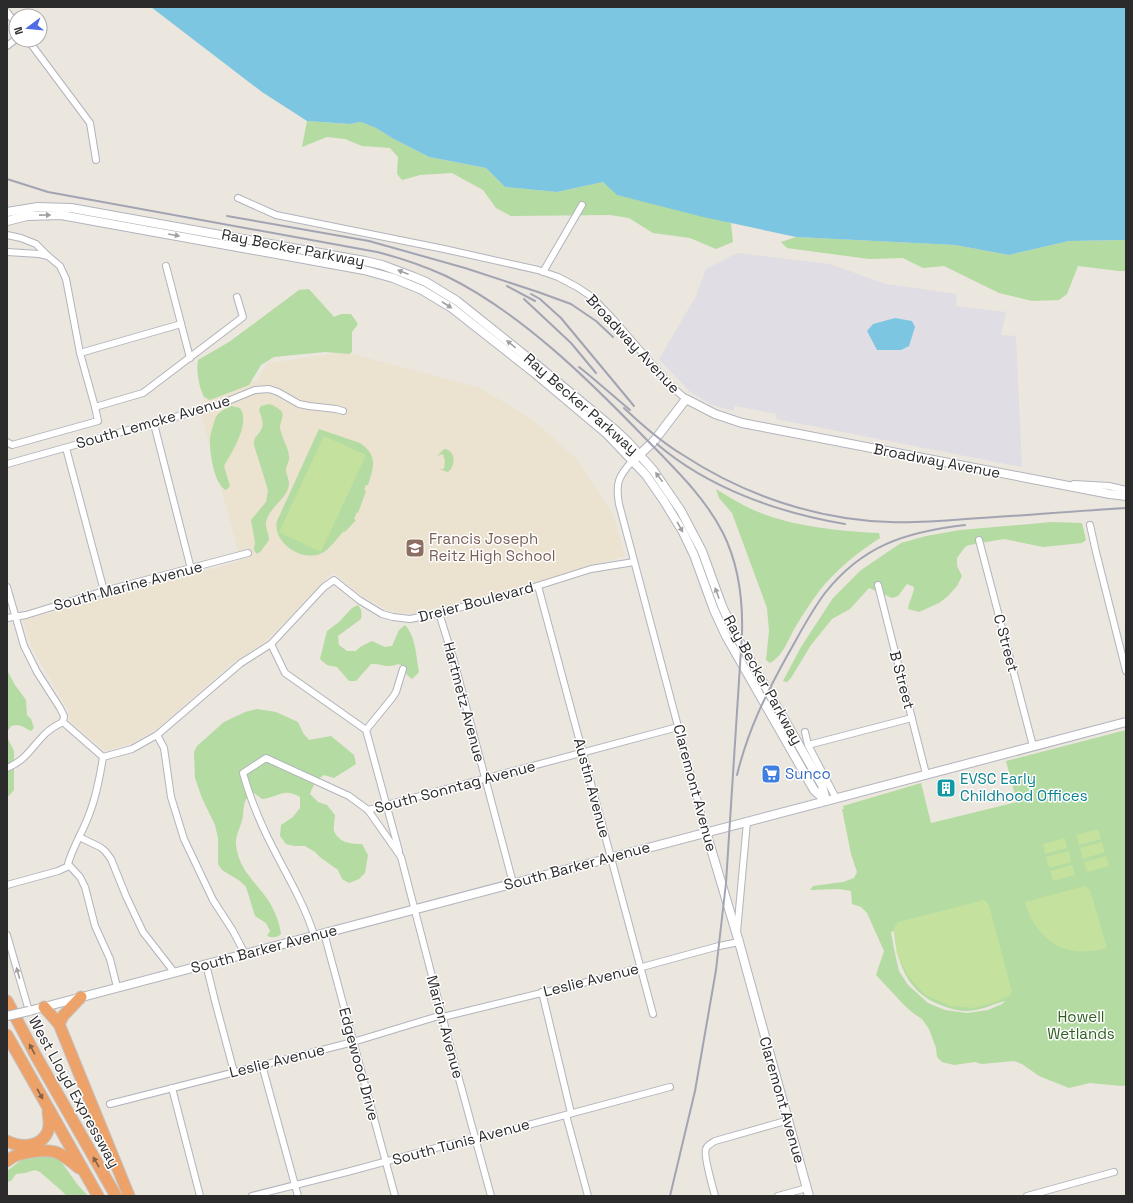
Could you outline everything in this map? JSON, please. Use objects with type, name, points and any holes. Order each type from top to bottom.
[{"type":"highway","points":[[59,1024],[68,1010],[81,997]]},
{"type":"highway","name":"West Lloyd Expressway","points":[[7,1001],[36,1056],[116,1196]]},
{"type":"highway","points":[[44,1007],[59,1024],[129,1196]]},
{"type":"highway","name":"West Lloyd Expressway","points":[[7,1035],[98,1196]]},
{"type":"highway","points":[[7,1142],[17,1146],[23,1146],[33,1144],[42,1139],[49,1127],[48,1109]]},
{"type":"highway","points":[[7,1149],[22,1153]]},
{"type":"highway","points":[[7,1161],[22,1153],[47,1151],[55,1152],[83,1171]]},
{"type":"main road","name":"Ray Becker Parkway","points":[[7,212],[38,207],[71,208],[365,261],[402,272],[436,288],[474,314],[613,428],[640,454],[663,483],[702,551],[722,606],[734,632],[822,785],[826,801]]},
{"type":"main road","name":"Ray Becker Parkway","points":[[7,221],[27,216],[61,215],[364,270],[393,278],[422,290],[452,308],[607,434],[633,460],[656,488],[673,515],[694,554],[714,610],[733,648],[814,790],[826,801]]},
{"type":"main road","name":"Claremont Avenue","points":[[633,460],[654,441],[686,399]]},
{"type":"main road","name":"Broadway Avenue","points":[[686,399],[715,414],[742,423],[1051,483],[1126,496]]},
{"type":"main road","name":"South Barker Avenue","points":[[7,1016],[1126,722]]},
{"type":"main road","name":"Claremont Avenue","points":[[706,832],[738,938],[808,1192]]},
{"type":"street","points":[[34,48],[90,123],[96,160]]},
{"type":"street","name":"Broadway Avenue","points":[[238,198],[276,215],[444,249],[543,272],[566,280],[592,297],[671,386],[686,399]]},
{"type":"street","points":[[543,272],[582,205]]},
{"type":"street","points":[[7,235],[21,238],[36,244],[60,266],[66,279],[80,353],[98,421],[12,445],[7,442]]},
{"type":"street","points":[[7,252],[48,256]]},
{"type":"street","points":[[166,266],[190,358]]},
{"type":"street","points":[[95,407],[143,393],[243,317],[237,297]]},
{"type":"street","points":[[80,353],[181,324]]},
{"type":"street","name":"South Lemcke Avenue","points":[[7,464],[154,424],[218,405],[260,389],[269,389],[278,392],[293,401],[309,406],[343,411]]},
{"type":"street","points":[[154,424],[191,569]]},
{"type":"street","points":[[66,448],[104,591]]},
{"type":"street","name":"Claremont Avenue","points":[[633,460],[619,478],[617,492],[634,562],[706,832]]},
{"type":"street","points":[[1051,483],[1109,486],[1126,490]]},
{"type":"street","points":[[1090,524],[1126,671]]},
{"type":"street","name":"C Street","points":[[979,540],[1033,746]]},
{"type":"street","name":"South Marine Avenue","points":[[7,618],[248,554]]},
{"type":"street","name":"Dreier Boulevard","points":[[102,757],[132,749],[157,735],[226,674],[244,660],[270,644],[324,587],[334,580],[382,614],[410,619],[439,613],[538,586],[591,569],[634,562]]},
{"type":"street","name":"B Street","points":[[878,585],[926,774]]},
{"type":"street","name":"Austin Avenue","points":[[538,586],[653,1014]]},
{"type":"street","points":[[7,587],[24,646],[37,672],[64,716],[63,722],[44,734],[26,756],[17,764],[7,768]]},
{"type":"street","name":"Hartmetz Avenue","points":[[439,613],[453,657],[513,883]]},
{"type":"street","points":[[270,644],[285,673],[366,730],[396,692],[403,669]]},
{"type":"street","points":[[808,745],[912,718]]},
{"type":"street","points":[[63,722],[102,757],[96,793],[90,813],[68,864],[80,877],[86,887],[95,926],[110,959],[117,987]]},
{"type":"street","name":"South Sonntag Avenue","points":[[314,935],[298,894],[256,813],[247,787],[244,772],[266,758],[349,796],[368,810],[678,727]]},
{"type":"street","name":"Marion Avenue","points":[[366,730],[491,1196]]},
{"type":"street","points":[[804,732],[808,745],[836,798]]},
{"type":"street","points":[[157,735],[164,748],[172,797],[184,839],[213,900],[233,931],[245,954]]},
{"type":"street","name":"Marion Avenue","points":[[368,810],[401,857]]},
{"type":"street","points":[[738,938],[747,822]]},
{"type":"street","points":[[79,836],[100,847],[111,859],[143,932],[174,972]]},
{"type":"street","points":[[7,885],[58,871],[69,866]]},
{"type":"street","name":"Edgewood Drive","points":[[324,933],[395,1196]]},
{"type":"street","points":[[7,935],[29,1011]]},
{"type":"street","name":"Leslie Avenue","points":[[110,1104],[353,1042],[443,1016],[591,981],[719,946],[738,938]]},
{"type":"street","points":[[206,964],[214,1001],[234,1072]]},
{"type":"street","points":[[542,992],[588,1196]]},
{"type":"street","points":[[262,1065],[298,1196]]},
{"type":"street","name":"South Tunis Avenue","points":[[252,1196],[295,1186],[443,1146],[476,1139],[670,1087]]},
{"type":"street","points":[[172,1088],[200,1196]]},
{"type":"street","points":[[715,1196],[706,1157],[706,1149],[709,1145],[715,1141],[789,1120]]},
{"type":"street","points":[[1027,1196],[1114,1172]]},
{"type":"street","points":[[778,1196],[808,1192]]},
{"type":"shaded area","points":[[737,253],[830,264],[886,284],[957,294],[956,306],[1006,312],[1001,335],[1016,336],[1022,467],[776,419],[777,414],[735,406],[733,411],[710,404],[689,391],[659,359],[696,296],[706,269]]},
{"type":"shaded area","points":[[345,352],[480,388],[530,418],[577,459],[613,514],[625,556],[532,584],[418,614],[391,612],[359,594],[333,572],[265,642],[232,663],[159,727],[133,743],[105,751],[71,722],[68,710],[30,644],[23,620],[241,561],[202,418],[206,397],[257,380],[268,363]]},
{"type":"green space","points":[[307,121],[350,124],[361,122],[376,128],[429,157],[486,168],[505,187],[557,192],[603,182],[618,195],[731,223],[733,242],[716,249],[690,238],[653,233],[629,218],[610,215],[511,216],[496,208],[483,190],[452,173],[420,175],[402,180],[397,174],[398,157],[390,148],[362,146],[345,139],[327,137],[302,147]]},
{"type":"green space","points":[[796,237],[955,245],[1009,255],[1069,241],[1126,240],[1126,271],[1078,266],[1067,294],[1059,300],[1032,301],[999,293],[944,266],[923,268],[903,258],[869,259],[787,248],[781,242]]},
{"type":"green space","points":[[309,289],[334,317],[341,314],[351,314],[358,324],[352,332],[352,352],[349,354],[325,352],[274,357],[261,365],[249,385],[210,400],[204,397],[198,379],[198,360],[229,342],[299,290]]},
{"type":"green space","points":[[269,404],[278,408],[282,412],[280,427],[289,456],[286,470],[289,483],[286,493],[271,512],[266,522],[269,540],[257,554],[254,550],[255,542],[251,520],[266,502],[268,490],[254,442],[263,425],[259,410],[261,406]]},
{"type":"green space","points":[[231,406],[240,408],[243,414],[243,421],[239,437],[224,466],[230,486],[226,490],[222,487],[215,475],[211,458],[210,438],[213,424],[217,415]]},
{"type":"green space","points":[[319,429],[360,443],[370,452],[373,467],[368,485],[366,485],[364,490],[366,491],[358,513],[357,512],[354,519],[356,520],[325,551],[314,555],[306,555],[290,549],[284,543],[279,536],[277,521]]},
{"type":"green space","points":[[324,436],[366,455],[321,552],[279,532]]},
{"type":"green space","points":[[444,449],[451,452],[454,459],[451,469],[448,472],[439,469],[444,469],[445,461],[443,454],[437,456]]},
{"type":"green space","points":[[716,489],[760,513],[793,523],[828,529],[879,533],[880,538],[864,549],[833,575],[820,590],[801,617],[779,656],[770,663],[766,660],[769,631],[767,608],[732,513],[719,498]]},
{"type":"green space","points":[[1052,522],[1082,523],[1086,540],[1082,543],[1043,547],[1004,539],[969,545],[965,547],[957,558],[957,566],[962,576],[957,586],[939,603],[919,612],[908,609],[914,587],[907,584],[898,596],[892,598],[869,588],[850,609],[832,619],[811,645],[791,678],[787,682],[783,681],[801,647],[833,598],[861,570],[901,543],[926,536],[960,530]]},
{"type":"green space","points":[[358,605],[362,615],[361,619],[338,636],[339,645],[347,651],[356,651],[360,647],[372,641],[385,647],[392,646],[399,630],[405,625],[409,630],[413,641],[419,672],[412,679],[407,675],[404,666],[398,664],[387,666],[371,664],[356,681],[349,681],[337,667],[327,665],[320,659],[327,631],[339,622],[352,608]]},
{"type":"green space","points":[[7,670],[15,685],[26,700],[27,715],[31,719],[34,728],[31,731],[22,726],[15,725],[11,726],[7,732]]},
{"type":"green space","points":[[257,709],[276,712],[298,722],[303,733],[309,740],[331,736],[354,755],[356,764],[334,778],[324,775],[315,783],[310,794],[318,802],[327,805],[335,815],[334,831],[336,835],[346,842],[362,844],[368,855],[365,873],[359,879],[349,883],[342,879],[338,870],[315,852],[305,846],[286,844],[280,836],[281,825],[293,817],[300,808],[300,797],[289,793],[262,799],[254,793],[248,796],[244,805],[237,837],[236,845],[238,856],[247,873],[271,904],[279,924],[281,934],[275,937],[267,936],[270,931],[266,923],[255,916],[246,887],[240,881],[222,870],[218,864],[218,838],[215,825],[202,798],[195,778],[194,752],[197,746],[224,722],[245,712]]},
{"type":"green space","name":"Howell Wetlands","points":[[1126,730],[1126,1085],[1122,1086],[1090,1083],[1069,1088],[1039,1076],[1022,1064],[1014,1061],[982,1064],[975,1062],[954,1065],[942,1062],[937,1057],[936,1048],[929,1029],[922,1019],[905,1006],[876,975],[884,951],[867,913],[861,907],[852,904],[851,891],[839,889],[810,890],[813,886],[843,882],[854,878],[857,872],[851,854],[842,809],[844,809],[843,806],[921,783],[931,823],[1017,802],[1006,761]],"holes":[[[894,931],[898,955],[907,977],[913,986],[931,1001],[949,1008],[967,1011],[1005,1001],[1002,1004],[988,1010],[967,1013],[945,1010],[928,1003],[908,985],[899,971],[891,932]]]},
{"type":"green space","points":[[7,737],[14,751],[14,790],[9,796],[7,795]]},
{"type":"green space","points":[[1098,829],[1101,839],[1079,845],[1076,835]]},
{"type":"green space","points":[[1065,838],[1067,848],[1045,854],[1043,844]]},
{"type":"green space","points":[[1102,842],[1105,852],[1083,859],[1080,848]]},
{"type":"green space","points":[[1069,851],[1071,862],[1049,868],[1046,857]]},
{"type":"green space","points":[[1106,856],[1109,866],[1087,872],[1084,862]]},
{"type":"green space","points":[[1072,865],[1075,875],[1053,881],[1050,871]]},
{"type":"green space","points":[[1085,886],[1090,890],[1107,948],[1084,952],[1064,948],[1046,938],[1031,918],[1025,902]]},
{"type":"green space","points":[[984,900],[989,905],[1012,992],[1009,996],[996,1002],[974,1008],[950,1006],[924,994],[908,976],[897,954],[894,928],[898,922]]},
{"type":"green space","points":[[48,1155],[60,1160],[77,1184],[88,1196],[66,1196],[40,1172],[35,1170],[16,1174],[11,1181],[7,1182],[7,1171],[24,1158]]},
{"type":"water","points":[[151,7],[1126,7],[1126,240],[1069,241],[1009,255],[955,245],[796,237],[703,217],[617,195],[603,182],[557,192],[505,187],[486,168],[429,157],[376,128],[361,122],[350,124],[307,121],[262,92]]},
{"type":"water","points":[[895,318],[912,321],[915,327],[909,346],[901,350],[877,350],[867,331],[873,324]]},
{"type":"railway","points":[[7,179],[48,192],[377,252],[412,262],[446,276],[500,308],[552,348],[600,393],[677,471],[698,495],[716,520],[733,557],[739,582],[742,608],[742,634],[726,883],[716,970],[695,1091],[670,1196]]},
{"type":"railway","points":[[227,216],[369,241],[465,268],[571,304],[596,321],[613,337]]},
{"type":"railway","points":[[507,286],[535,301]]},
{"type":"railway","points":[[531,294],[540,299],[561,318],[634,406]]},
{"type":"railway","points":[[524,299],[571,343],[596,373]]},
{"type":"railway","points":[[579,367],[630,410]]},
{"type":"railway","points":[[624,408],[667,445],[706,469],[731,482],[782,503],[835,516],[890,522],[919,522],[1126,508]]},
{"type":"railway","points":[[657,444],[677,460],[721,486],[795,513],[845,524]]},
{"type":"railway","points":[[737,775],[746,743],[771,685],[814,608],[825,593],[855,563],[870,552],[905,537],[965,525]]},
{"type":"place","name":"Francis Joseph Reitz High School","points":[[415,548]]},
{"type":"place","name":"Sunco","points":[[771,774]]},
{"type":"place","name":"EVSC Early Childhood Offices","points":[[946,788]]}]
